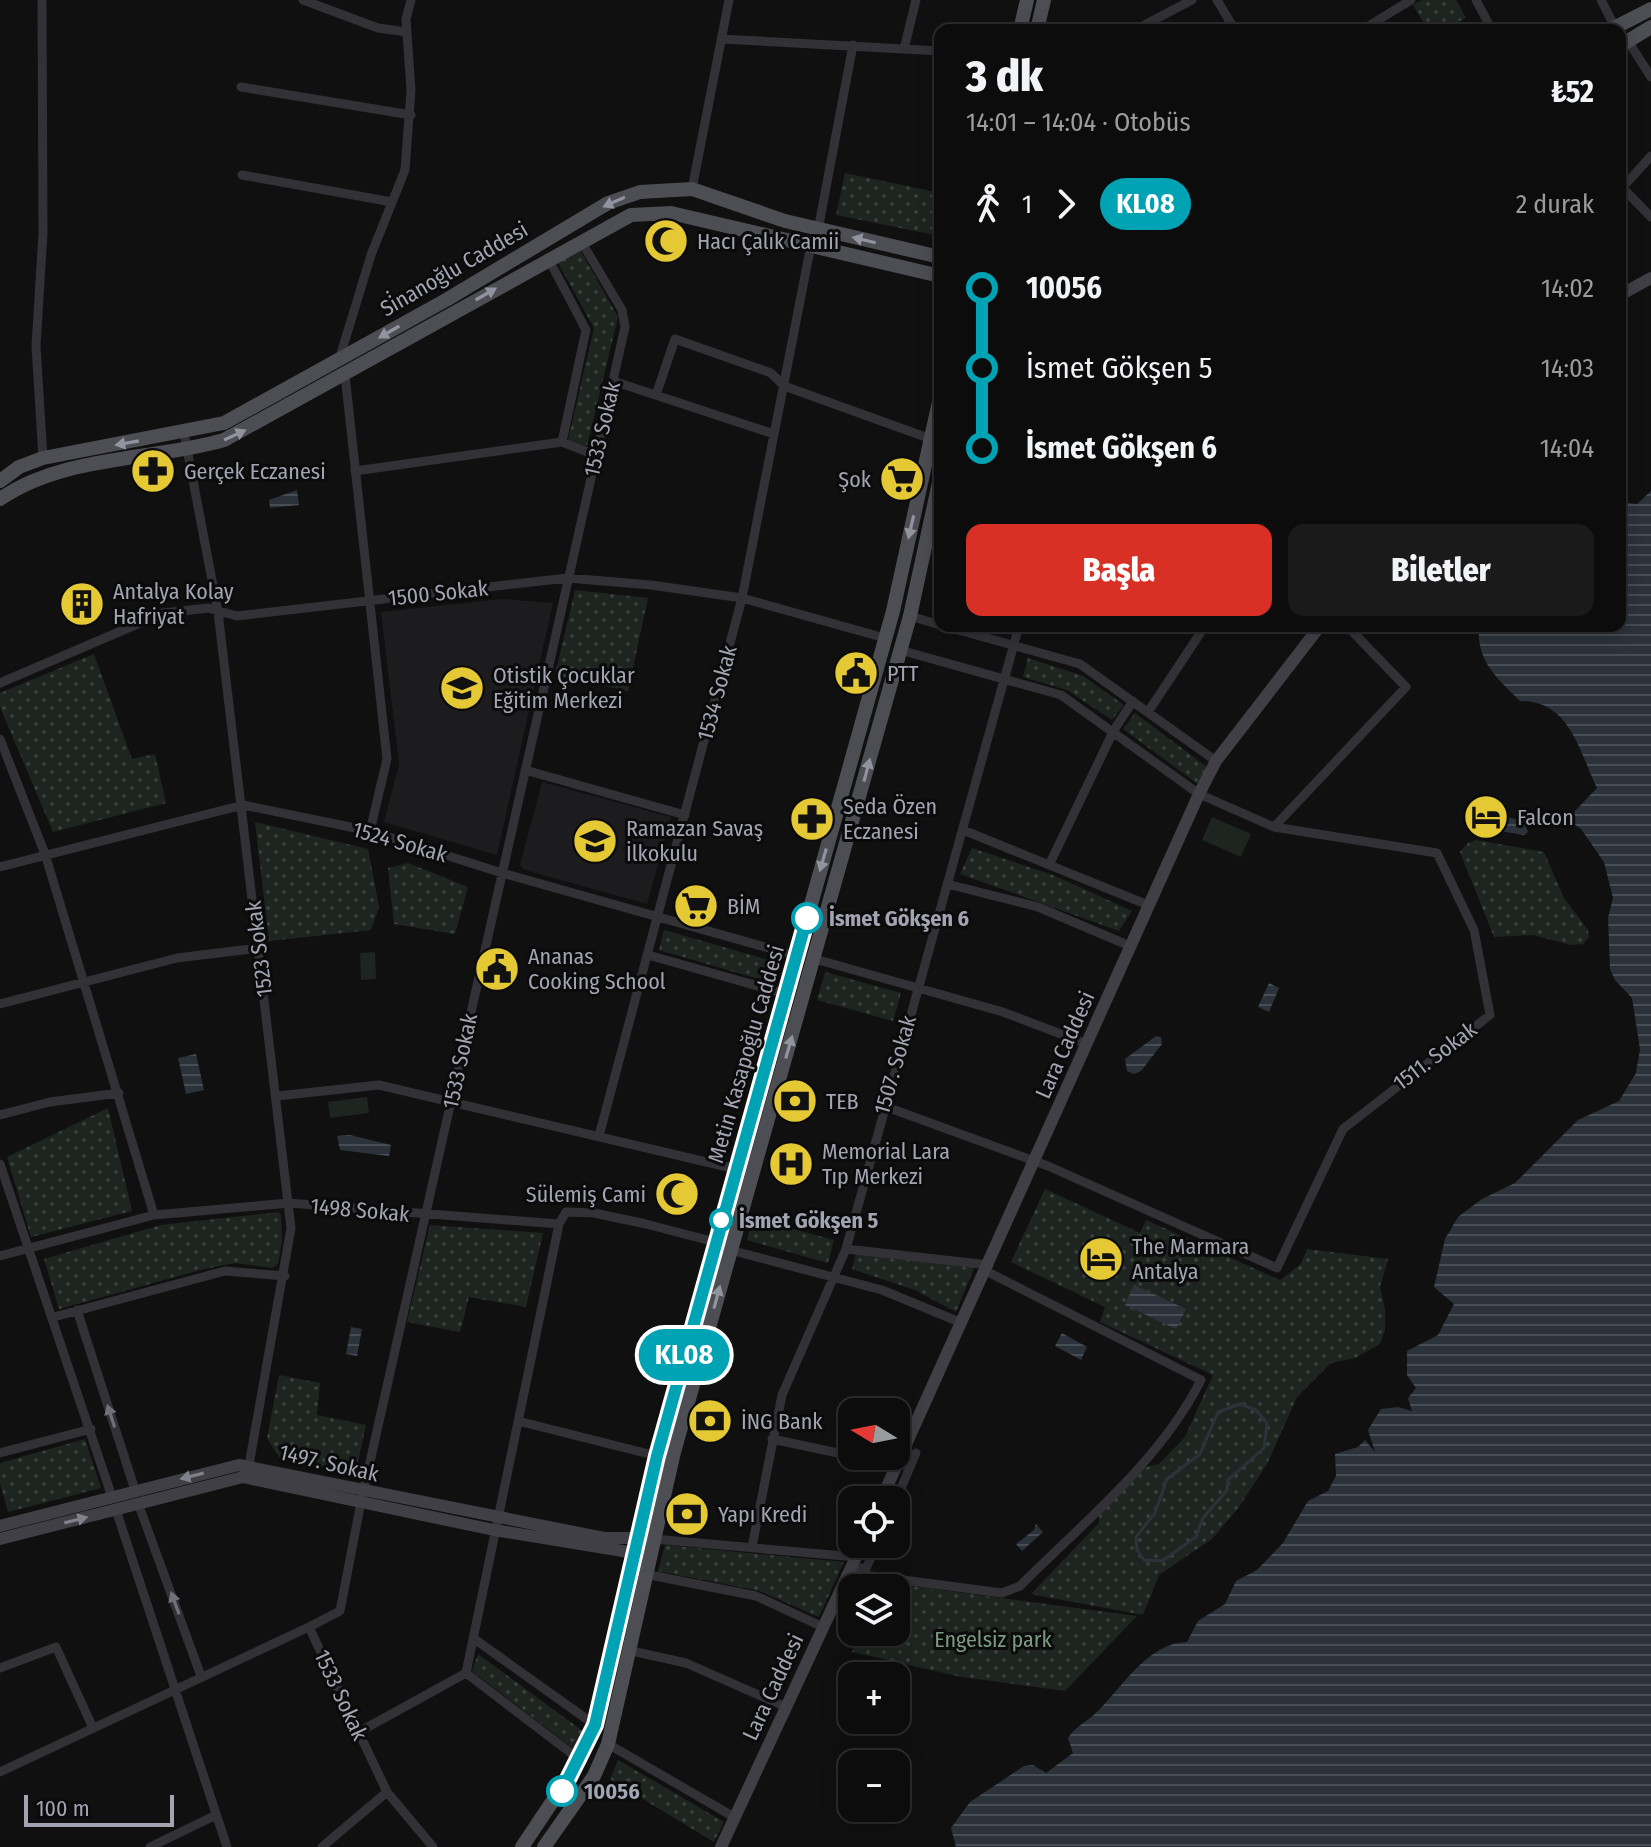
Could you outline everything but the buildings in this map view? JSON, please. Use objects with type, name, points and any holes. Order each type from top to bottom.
[{"type":"main road","points":[[1021,24],[1027,0]]},
{"type":"main road","points":[[1038,24],[1044,0]]},
{"type":"main road","points":[[1622,24],[1651,9]]},
{"type":"main road","points":[[1626,42],[1651,27]]},
{"type":"main road","name":"Si̇nanoğlu Caddesi","points":[[0,481],[19,467],[43,458],[224,423],[339,361],[608,203],[655,189],[692,189],[754,213],[934,256]]},
{"type":"main road","name":"Si̇nanoğlu Caddesi","points":[[0,499],[46,474],[188,450],[224,440],[345,375],[548,258],[631,215],[651,212],[934,275]]},
{"type":"main road","name":"Metin Kasapoğlu Caddesi","points":[[646,1538],[657,1456],[885,638],[934,425]]},
{"type":"main road","name":"Metin Kasapoğlu Caddesi","points":[[522,1847],[580,1760],[595,1725],[646,1538],[815,959],[910,616],[934,506]]},
{"type":"main road","name":"Metin Kasapoğlu Caddesi","points":[[546,1846],[594,1776],[608,1744],[645,1574],[642,1554]]},
{"type":"street","points":[[42,0],[43,232],[36,346],[43,458]]},
{"type":"street","points":[[303,0],[378,28],[407,32]]},
{"type":"street","points":[[339,361],[371,255],[405,170],[411,115],[407,32],[411,0]]},
{"type":"street","points":[[692,189],[729,0]]},
{"type":"street","points":[[904,49],[916,0]]},
{"type":"street","points":[[1146,24],[1192,0]]},
{"type":"street","points":[[1217,0],[1231,24]]},
{"type":"street","points":[[1372,24],[1411,0]]},
{"type":"street","points":[[1476,0],[1489,24]]},
{"type":"street","points":[[1601,0],[1610,24]]},
{"type":"street","points":[[1378,20],[1380,24]]},
{"type":"street","points":[[721,39],[934,51]]},
{"type":"street","points":[[818,230],[853,45]]},
{"type":"street","points":[[1626,46],[1651,77]]},
{"type":"street","points":[[241,87],[411,115]]},
{"type":"street","points":[[1626,181],[1651,156]]},
{"type":"street","points":[[242,175],[392,202]]},
{"type":"street","points":[[1626,191],[1651,217]]},
{"type":"street","name":"1533 Sokak","points":[[433,1847],[387,1792],[309,1627],[340,1611],[362,1497],[613,381],[625,318],[581,241]]},
{"type":"street","name":"1534 Sokak","points":[[599,1136],[742,598],[811,245]]},
{"type":"street","points":[[548,258],[586,330],[562,442]]},
{"type":"street","points":[[1626,292],[1651,278]]},
{"type":"street","points":[[656,395],[675,339],[771,373],[784,386],[931,439]]},
{"type":"street","points":[[345,375],[387,759],[370,831]]},
{"type":"street","points":[[613,381],[774,434]]},
{"type":"street","name":"1523 Sokak","points":[[184,433],[218,612],[291,1228],[285,1276],[249,1465]]},
{"type":"street","points":[[355,471],[562,442],[595,455]]},
{"type":"street","name":"1500 Sokak","points":[[0,683],[163,613],[200,608],[237,616],[567,578],[651,585],[742,598],[885,638]]},
{"type":"street","points":[[910,616],[934,623]]},
{"type":"street","points":[[966,632],[1080,664],[1216,761]]},
{"type":"street","name":"1507. Sokak","points":[[752,1547],[782,1395],[846,1249],[1018,632]]},
{"type":"street","points":[[1148,712],[1201,632]]},
{"type":"street","name":"Lara Caddesi","points":[[910,1435],[1199,794],[1216,761],[1315,632]]},
{"type":"street","points":[[1274,827],[1406,687],[1353,632]]},
{"type":"street","name":"1511. Sokak","points":[[900,650],[1061,695],[1114,730],[1199,794],[1274,827],[1437,853],[1474,930],[1490,1015],[1343,1129],[1277,1268],[1035,1161]]},
{"type":"street","points":[[1050,863],[1114,730],[1133,701]]},
{"type":"street","points":[[0,739],[45,854],[154,1215]]},
{"type":"street","points":[[525,770],[685,815]]},
{"type":"street","name":"1524 Sokak","points":[[0,867],[243,805],[370,831],[502,873],[797,956]]},
{"type":"street","points":[[963,830],[1148,905]]},
{"type":"street","points":[[947,884],[1038,907],[1130,946]]},
{"type":"street","points":[[0,1004],[177,958],[259,948]]},
{"type":"street","points":[[648,955],[786,994]]},
{"type":"street","points":[[815,959],[1003,1012],[1087,1044]]},
{"type":"street","points":[[277,1096],[374,1084],[736,1169]]},
{"type":"street","points":[[0,1115],[50,1102],[119,1093]]},
{"type":"street","points":[[884,1106],[1035,1161]]},
{"type":"street","points":[[0,1164],[54,1317],[227,1847]]},
{"type":"street","name":"1498 Sokak","points":[[0,1256],[154,1215],[289,1203],[559,1224],[566,1212],[594,1213],[715,1242]]},
{"type":"street","points":[[357,1733],[466,1673],[559,1224]]},
{"type":"street","points":[[846,1249],[987,1268],[1201,1380],[1183,1416],[1156,1450],[1020,1586],[1002,1593],[864,1573]]},
{"type":"street","points":[[730,1250],[882,1290],[962,1323]]},
{"type":"street","points":[[54,1317],[225,1271],[285,1276]]},
{"type":"street","points":[[77,1310],[138,1503],[201,1676]]},
{"type":"street","points":[[518,1421],[657,1456]]},
{"type":"street","points":[[0,1453],[91,1429]]},
{"type":"street","points":[[772,1439],[838,1453]]},
{"type":"street","points":[[902,1486],[916,1453]]},
{"type":"street","name":"1497. Sokak","points":[[0,1539],[114,1503],[135,1490],[230,1466],[249,1465],[362,1497]]},
{"type":"street","name":"1497. Sokak","points":[[0,1526],[114,1503],[138,1503],[243,1477],[258,1477],[642,1554]]},
{"type":"street","name":"1497. Sokak","points":[[495,1524],[604,1538],[646,1538]]},
{"type":"street","points":[[646,1538],[752,1547],[854,1562],[864,1573]]},
{"type":"street","name":"Lara Caddesi","points":[[721,1847],[856,1558]]},
{"type":"street","points":[[864,1573],[871,1558]]},
{"type":"street","points":[[645,1574],[756,1596],[823,1627]]},
{"type":"street","points":[[0,1772],[309,1627]]},
{"type":"street","points":[[473,1638],[595,1725]]},
{"type":"street","points":[[0,1668],[56,1647],[93,1728]]},
{"type":"street","points":[[627,1650],[686,1663],[786,1707]]},
{"type":"street","points":[[466,1673],[580,1760]]},
{"type":"street","points":[[608,1744],[734,1817]]},
{"type":"street","points":[[322,1847],[387,1792]]},
{"type":"street","points":[[150,1847],[216,1815]]},
{"type":"shaded area","points":[[297,490],[299,505],[270,508],[269,500]]},
{"type":"shaded area","points":[[1651,491],[1651,1847],[956,1847],[951,1828],[970,1802],[1024,1766],[1033,1765],[1046,1773],[1073,1753],[1068,1738],[1096,1713],[1136,1668],[1160,1650],[1187,1642],[1198,1621],[1225,1604],[1236,1581],[1257,1570],[1283,1543],[1308,1501],[1328,1491],[1336,1476],[1335,1454],[1358,1447],[1365,1440],[1375,1452],[1368,1430],[1381,1409],[1398,1407],[1412,1411],[1408,1398],[1416,1388],[1407,1375],[1407,1351],[1438,1335],[1454,1304],[1434,1287],[1445,1239],[1458,1217],[1482,1199],[1515,1183],[1578,1120],[1619,1101],[1636,1073],[1640,1049],[1632,998],[1615,980],[1610,969],[1608,918],[1613,898],[1604,862],[1581,829],[1572,823],[1575,811],[1597,788],[1577,743],[1561,718],[1537,703],[1520,701],[1503,684],[1485,659],[1479,632],[1626,632],[1626,503],[1637,504]]},
{"type":"shaded area","name":"Otistik Çocuklar Eğitim Merkezi","points":[[503,599],[553,603],[497,855],[384,822],[399,764],[381,612]]},
{"type":"shaded area","name":"Ramazan Savaş İlkokulu","points":[[542,782],[671,817],[647,904],[525,870],[520,865]]},
{"type":"shaded area","points":[[1502,817],[1523,820],[1528,832],[1524,835],[1500,831]]},
{"type":"shaded area","points":[[1269,983],[1279,988],[1269,1012],[1258,1007]]},
{"type":"shaded area","points":[[1156,1036],[1161,1037],[1162,1044],[1141,1071],[1134,1074],[1127,1071],[1125,1059]]},
{"type":"shaded area","points":[[196,1054],[204,1090],[186,1094],[178,1058]]},
{"type":"shaded area","points":[[350,1135],[391,1145],[389,1156],[340,1150],[337,1136]]},
{"type":"shaded area","points":[[1134,1285],[1186,1309],[1176,1329],[1125,1305]]},
{"type":"shaded area","points":[[351,1327],[362,1329],[357,1356],[346,1354]]},
{"type":"shaded area","points":[[1062,1333],[1087,1347],[1081,1360],[1055,1346]]},
{"type":"shaded area","points":[[1036,1524],[1043,1532],[1022,1551],[1016,1544],[1034,1530]]},
{"type":"green space","points":[[1422,0],[1456,0],[1466,18],[1458,22],[1423,22],[1413,5]]},
{"type":"green space","points":[[845,173],[934,192],[934,235],[836,215]]},
{"type":"green space","points":[[579,248],[618,317],[587,446],[568,440],[594,328],[557,261]]},
{"type":"green space","points":[[575,590],[648,598],[628,691],[555,675]]},
{"type":"green space","points":[[94,654],[132,759],[155,754],[166,803],[53,832],[0,707],[0,693]]},
{"type":"green space","points":[[1028,658],[1083,676],[1124,705],[1112,720],[1067,690],[1023,677]]},
{"type":"green space","points":[[1135,713],[1207,767],[1198,784],[1123,729]]},
{"type":"green space","points":[[1212,817],[1251,834],[1241,857],[1202,840]]},
{"type":"green space","points":[[255,822],[368,849],[379,907],[371,930],[269,941]]},
{"type":"green space","points":[[1476,840],[1544,852],[1564,898],[1588,930],[1589,937],[1583,944],[1571,945],[1533,935],[1494,937],[1460,852]]},
{"type":"green space","points":[[972,848],[1053,875],[1132,911],[1119,931],[960,874]]},
{"type":"green space","points":[[408,863],[468,887],[455,934],[394,924],[388,868]]},
{"type":"green space","points":[[664,930],[779,963],[773,983],[659,950]]},
{"type":"green space","points":[[375,952],[376,979],[361,980],[360,953]]},
{"type":"green space","points":[[825,972],[901,993],[893,1021],[817,1000]]},
{"type":"green space","points":[[367,1097],[369,1113],[330,1118],[328,1102]]},
{"type":"green space","points":[[108,1108],[132,1211],[31,1237],[7,1157]]},
{"type":"green space","points":[[1045,1189],[1140,1233],[1146,1220],[1280,1280],[1301,1264],[1307,1249],[1388,1259],[1380,1287],[1385,1309],[1385,1330],[1380,1344],[1355,1358],[1331,1363],[1297,1397],[1267,1464],[1239,1507],[1212,1539],[1159,1575],[1143,1615],[1031,1594],[1099,1523],[1099,1513],[1146,1467],[1159,1464],[1185,1437],[1213,1375],[1100,1322],[1105,1307],[1011,1262]]},
{"type":"green space","points":[[278,1212],[281,1215],[282,1241],[278,1264],[272,1268],[235,1263],[59,1309],[44,1259],[161,1225]]},
{"type":"green space","points":[[752,1218],[834,1240],[828,1263],[747,1240]]},
{"type":"green space","points":[[430,1225],[543,1233],[526,1307],[469,1297],[460,1332],[407,1322]]},
{"type":"green space","points":[[856,1254],[975,1266],[956,1312],[915,1290],[852,1269]]},
{"type":"green space","points":[[279,1375],[320,1383],[317,1415],[366,1425],[355,1475],[279,1457],[267,1438]]},
{"type":"green space","points":[[85,1439],[101,1488],[8,1512],[0,1483],[0,1463]]},
{"type":"green space","points":[[665,1545],[844,1562],[819,1617],[760,1591],[658,1571]]},
{"type":"green space","name":"Engelsiz park","points":[[910,1586],[1137,1616],[1065,1691],[962,1677],[910,1665],[910,1662],[852,1652],[854,1646],[910,1646]]},
{"type":"green space","points":[[478,1654],[584,1732],[574,1749],[472,1671]]},
{"type":"green space","points":[[618,1760],[724,1822],[714,1842],[610,1779]]},
{"type":"waterway","points":[[1240,1404],[1256,1410],[1267,1423],[1264,1448],[1228,1480],[1227,1490],[1203,1518],[1196,1537],[1162,1561],[1144,1560],[1137,1550],[1136,1537],[1155,1513],[1167,1479],[1200,1454],[1218,1412],[1240,1404]]},
{"type":"bus line","name":"KL08","points":[[562,1791],[589,1743],[595,1725],[657,1456],[807,918]]},
{"type":"place","name":"Hacı Çalık Camii","points":[[666,241]]},
{"type":"place","name":"Gerçek Eczanesi","points":[[153,471]]},
{"type":"place","name":"Şok","points":[[902,479]]},
{"type":"place","name":"Antalya Kolay Hafriyat","points":[[82,604]]},
{"type":"place","name":"PTT","points":[[856,673]]},
{"type":"place","name":"Otistik Çocuklar Eğitim Merkezi","points":[[462,688]]},
{"type":"place","name":"Falcon","points":[[1486,817]]},
{"type":"place","name":"Seda Özen Eczanesi","points":[[812,819]]},
{"type":"place","name":"Ramazan Savaş İlkokulu","points":[[595,841]]},
{"type":"place","name":"BİM","points":[[696,906]]},
{"type":"place","name":"İsmet Gökşen 6","points":[[807,918]]},
{"type":"place","name":"Ananas Cooking School","points":[[497,969]]},
{"type":"place","name":"TEB","points":[[795,1101]]},
{"type":"place","name":"Memorial Lara Tıp Merkezi","points":[[791,1164]]},
{"type":"place","name":"Sülemiş Cami","points":[[677,1194]]},
{"type":"place","name":"İsmet Gökşen 5","points":[[721,1220]]},
{"type":"place","name":"The Marmara Antalya","points":[[1101,1259]]},
{"type":"place","name":"İNG Bank","points":[[710,1421]]},
{"type":"place","name":"Yapı Kredi","points":[[687,1514]]},
{"type":"place","name":"10056","points":[[562,1791]]}]
